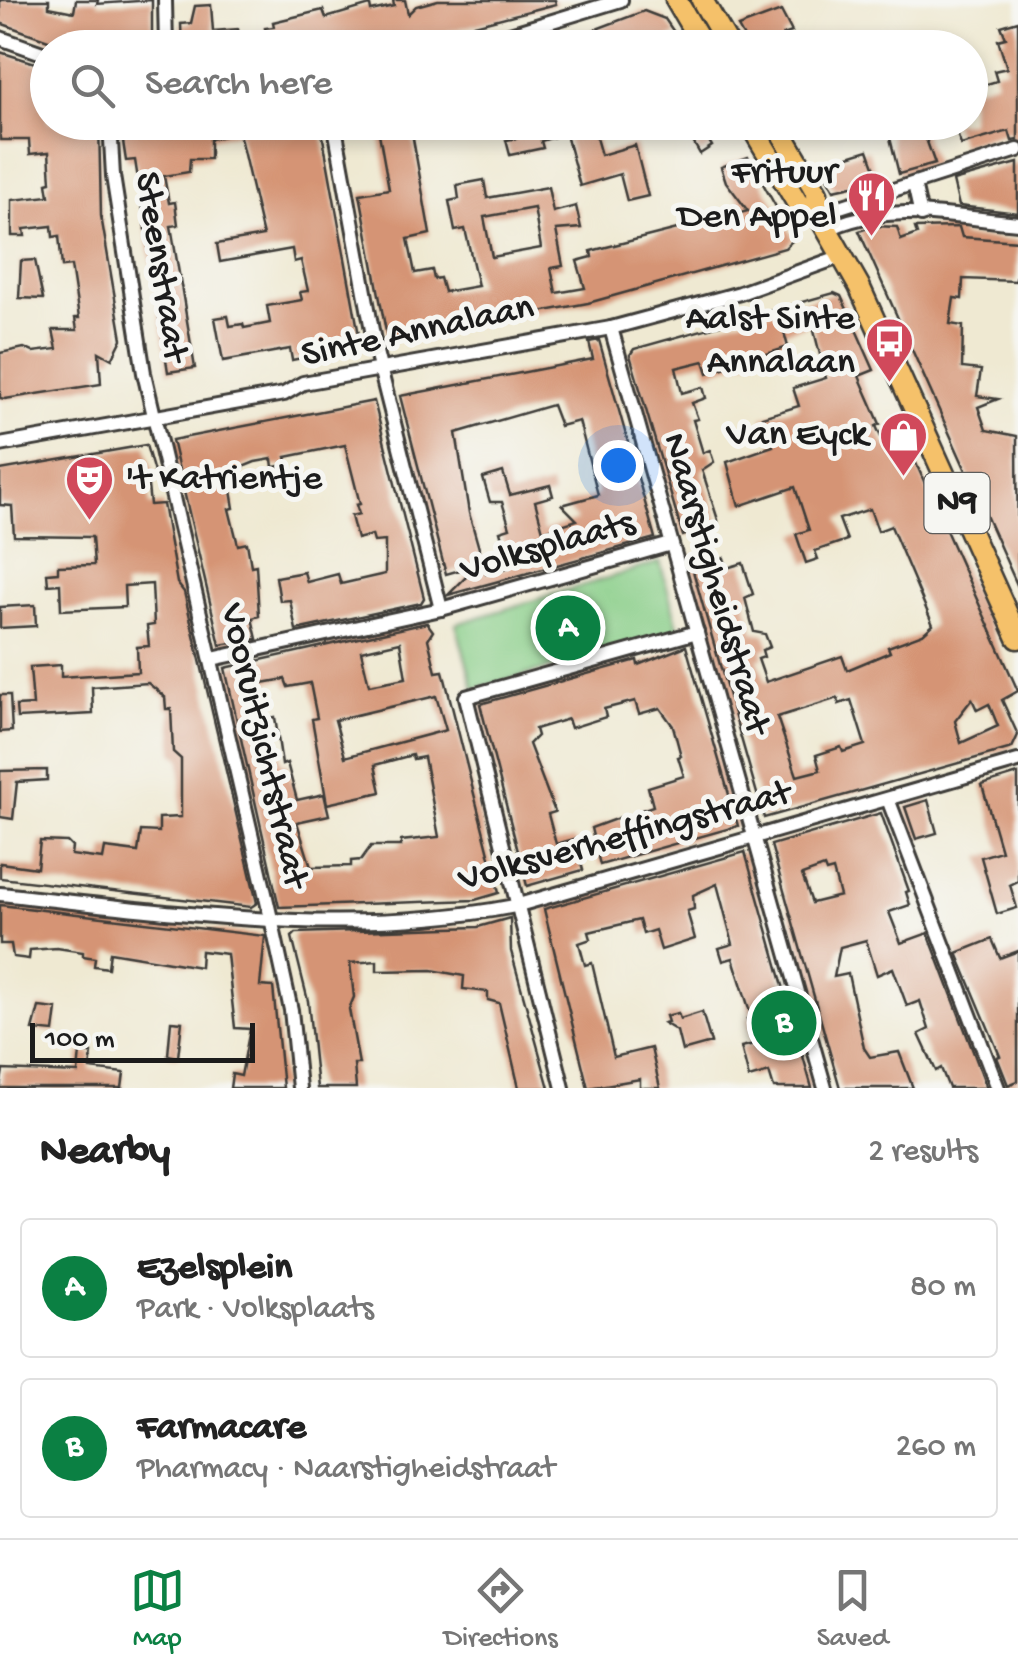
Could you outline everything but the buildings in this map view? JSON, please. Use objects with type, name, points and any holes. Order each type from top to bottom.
[{"type":"main road","points":[[676,0],[694,30]]},
{"type":"main road","points":[[702,0],[720,30]]},
{"type":"main road","name":"N9","points":[[761,140],[798,204],[822,222]]},
{"type":"main road","name":"N9","points":[[786,140],[817,193],[822,222],[842,256],[1018,638]]},
{"type":"street","points":[[165,0],[166,30]]},
{"type":"street","points":[[523,30],[621,0]]},
{"type":"street","points":[[0,38],[30,49]]},
{"type":"street","name":"Steenstraat","points":[[111,140],[155,419]]},
{"type":"street","points":[[337,140],[382,370],[441,609]]},
{"type":"street","points":[[822,222],[914,184],[1018,150]]},
{"type":"street","points":[[914,184],[921,215]]},
{"type":"street","points":[[822,222],[890,212],[1018,223]]},
{"type":"street","name":"Sinte Annalaan","points":[[0,445],[284,394],[303,383],[610,328],[740,292],[842,256]]},
{"type":"street","name":"Naarstigheidstraat","points":[[610,328],[825,1088]]},
{"type":"street","name":"Vooruitzichtstraat","points":[[155,419],[291,1010],[299,1088]]},
{"type":"street","name":"Volksplaats","points":[[212,659],[441,609],[672,544]]},
{"type":"street","points":[[562,1088],[466,697],[696,632]]},
{"type":"street","name":"Volksverheffingstraat","points":[[0,894],[272,922],[469,915],[515,906],[1018,761]]},
{"type":"street","points":[[888,799],[998,1088]]},
{"type":"green space","points":[[660,562],[680,633],[474,689],[456,624]]},
{"type":"place","name":"Frituur Den Appel","points":[[872,238]]},
{"type":"place","name":"Aalst Sinte Annalaan","points":[[890,384]]},
{"type":"place","name":"Van Eyck","points":[[903,478]]},
{"type":"place","name":"'t Katrientje","points":[[90,522]]},
{"type":"place","name":"Ezelsplein","points":[[568,628]]},
{"type":"place","name":"Farmacare","points":[[784,1023]]}]
